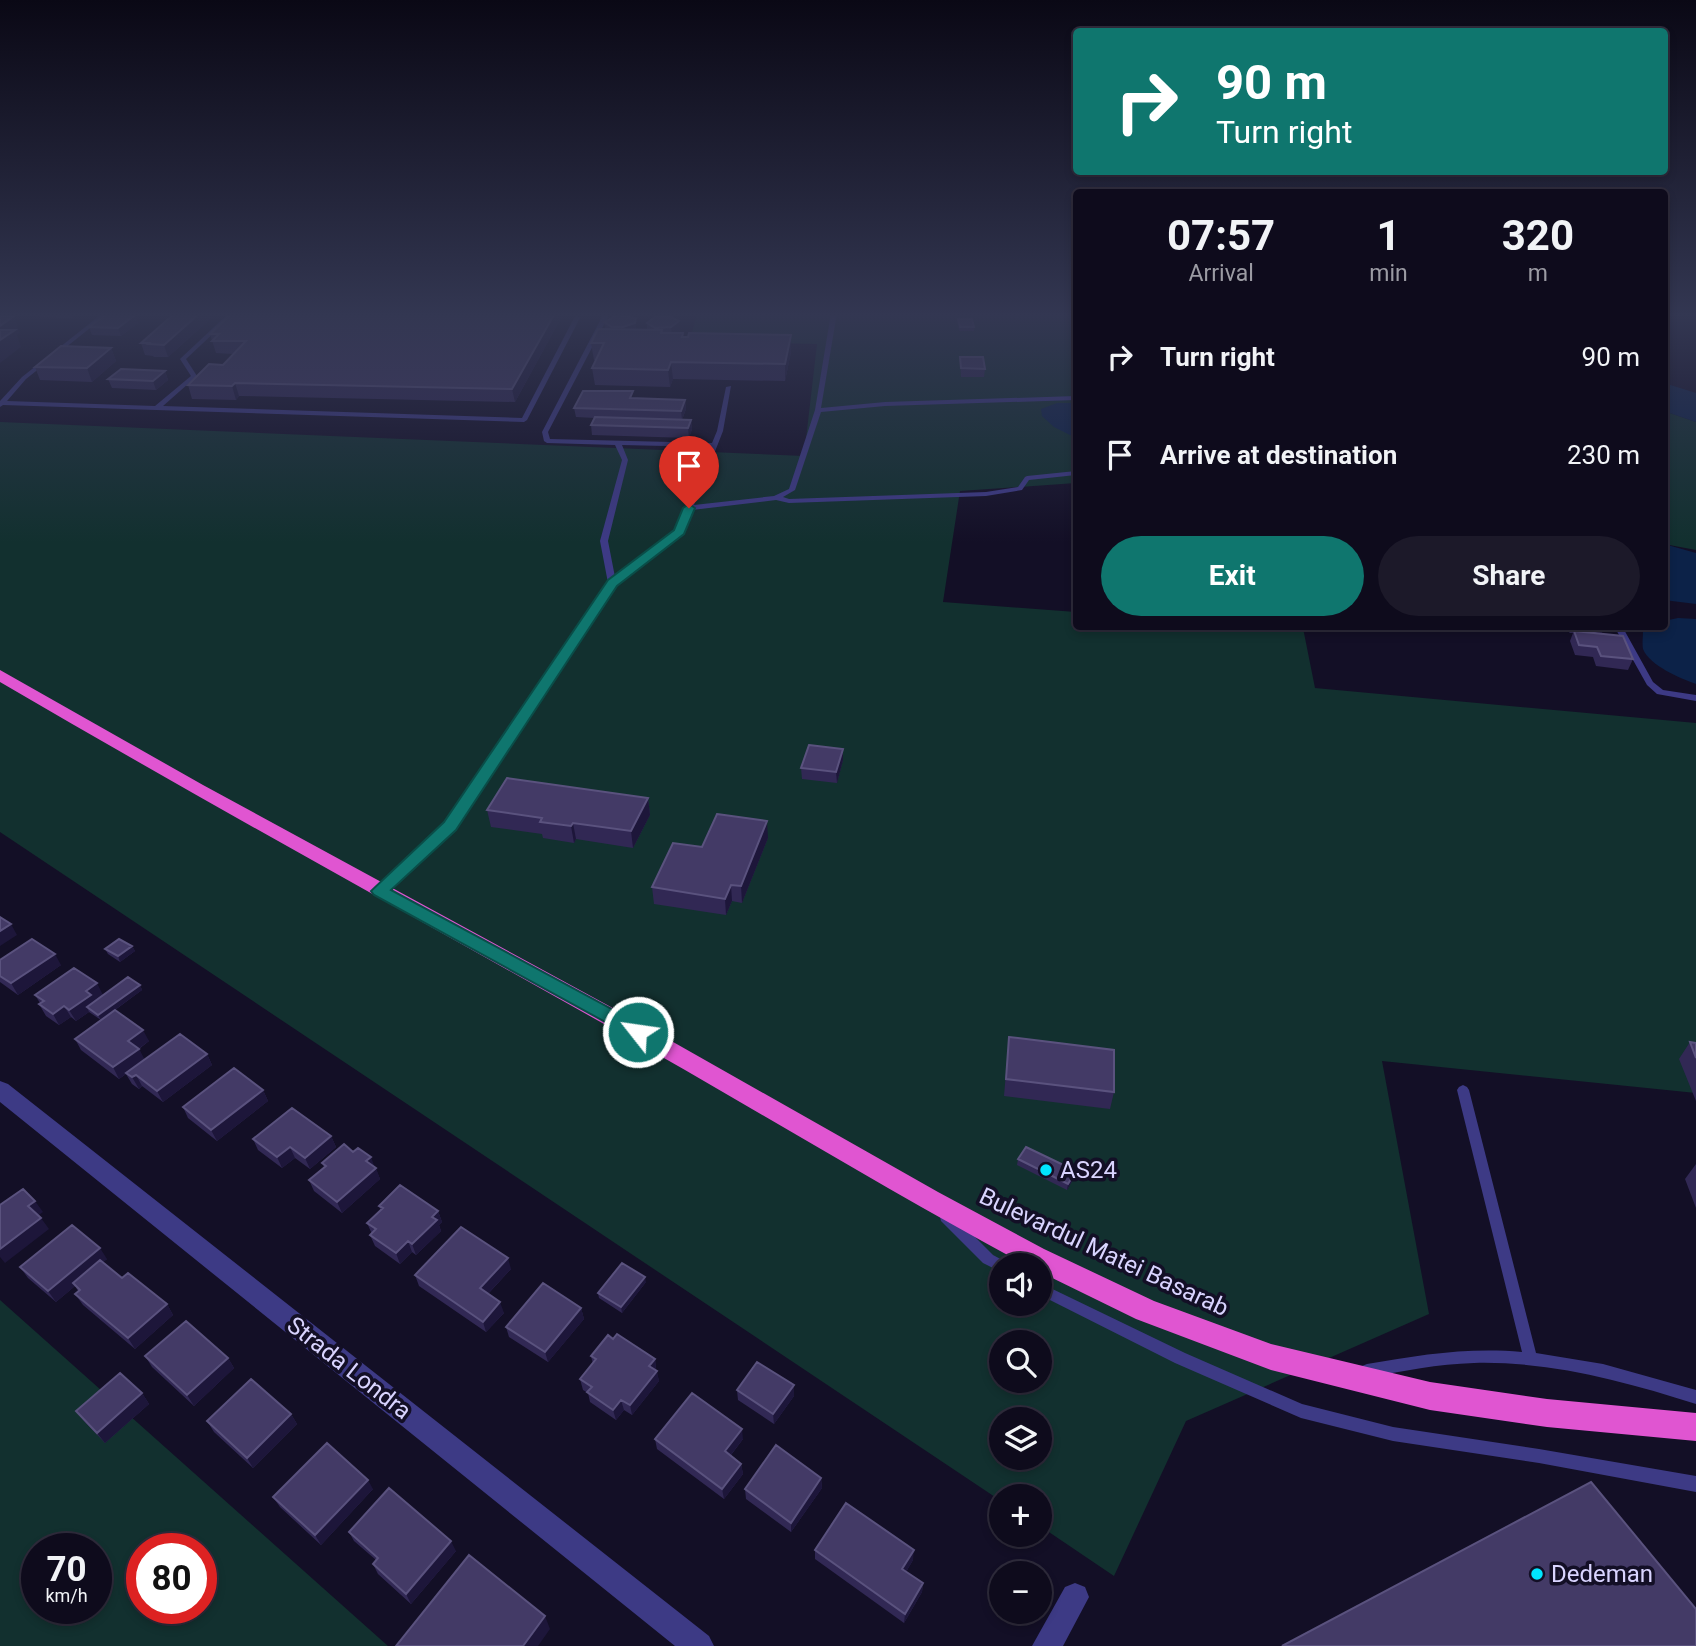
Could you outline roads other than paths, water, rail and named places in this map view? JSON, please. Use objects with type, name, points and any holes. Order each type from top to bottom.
[{"type":"highway","name":"Bulevardul Matei Basarab","points":[[0,675],[196,789],[614,1019],[929,1200],[1035,1257],[1146,1310],[1271,1357],[1430,1396],[1547,1413],[1696,1427]]},
{"type":"street","name":"Strada Londra","points":[[0,1090],[699,1646]]},
{"type":"street","points":[[1047,1646],[1075,1597]]},
{"type":"lane","points":[[1,404],[14,390]]},
{"type":"lane","points":[[157,408],[178,390]]},
{"type":"lane","points":[[1,404],[524,420],[540,390]]},
{"type":"lane","points":[[568,390],[545,436],[547,441],[714,445]]},
{"type":"lane","points":[[380,891],[450,826],[612,583],[680,532],[720,431],[728,390]]},
{"type":"lane","points":[[776,498],[792,490],[818,410],[821,390]]},
{"type":"lane","points":[[818,410],[885,404],[1073,398]]},
{"type":"lane","points":[[612,583],[604,541],[625,460],[618,443]]},
{"type":"lane","points":[[689,508],[776,498],[789,500],[986,494],[1020,489],[1027,478],[1073,473]]},
{"type":"lane","points":[[1620,630],[1650,682],[1660,692],[1696,698]]},
{"type":"lane","points":[[1463,1090],[1531,1359]]},
{"type":"lane","points":[[929,1200],[989,1260]]},
{"type":"lane","points":[[1052,1295],[1180,1358],[1301,1411],[1393,1434],[1696,1484]]},
{"type":"lane","points":[[1343,1376],[1443,1359],[1531,1359],[1602,1370],[1648,1381],[1696,1398]]},
{"type":"water","points":[[1668,390],[1696,393],[1696,422],[1668,412]]},
{"type":"water","points":[[1057,403],[1073,403],[1073,436],[1054,427],[1042,416],[1041,409]]},
{"type":"water","points":[[1668,545],[1696,553],[1696,604],[1668,600]]},
{"type":"water","points":[[1696,619],[1696,684],[1659,666],[1643,649],[1643,631],[1668,630],[1668,620]]},
{"type":"place","name":"AS24","points":[[1046,1170]]},
{"type":"place","name":"Dedeman","points":[[1537,1574]]}]
